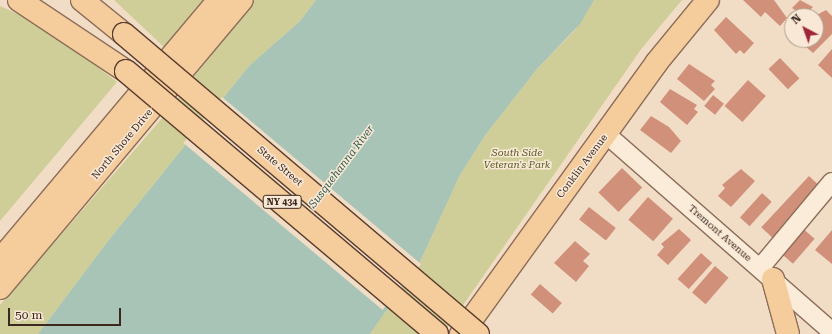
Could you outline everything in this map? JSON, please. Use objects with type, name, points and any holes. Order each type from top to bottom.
[{"type":"main road","points":[[19,0],[126,71]]},
{"type":"main road","name":"NY 434","points":[[45,0],[126,71],[437,334]]},
{"type":"main road","name":"State Street","points":[[82,0],[478,334]]},
{"type":"main road","points":[[89,0],[124,34]]},
{"type":"main road","name":"North Shore Drive","points":[[0,260],[219,0]]},
{"type":"main road","name":"North Shore Drive","points":[[0,288],[242,0]]},
{"type":"main road","name":"Conklin Avenue","points":[[461,334],[508,265],[606,134],[657,62],[708,0]]},
{"type":"main road","points":[[0,246],[60,190]]},
{"type":"main road","points":[[767,274],[788,334]]},
{"type":"street","name":"Tremont Avenue","points":[[606,134],[832,332]]},
{"type":"street","points":[[767,274],[832,182]]},
{"type":"green space","points":[[114,0],[208,0],[165,48]]},
{"type":"green space","points":[[254,0],[316,0],[300,21],[249,66],[108,241],[38,334],[0,334],[0,305],[158,123]]},
{"type":"green space","name":"South Side Veteran's Park","points":[[594,0],[682,0],[642,48],[443,334],[370,334],[419,264],[460,175],[486,134],[537,69],[575,30]]},
{"type":"green space","points":[[0,6],[45,26],[117,82],[0,221]]},
{"type":"water","name":"Susquehanna River","points":[[316,0],[594,0],[580,24],[537,69],[486,134],[460,175],[419,264],[370,334],[38,334],[108,241],[249,66],[300,21]]},
{"type":"pier","points":[[222,97],[421,264],[383,310],[183,143]]},
{"type":"building","points":[[743,0],[774,0],[784,14],[784,21],[780,26],[765,12],[761,17]]},
{"type":"building","points":[[800,0],[813,7],[812,8],[792,8]]},
{"type":"building","points":[[826,10],[832,16],[832,34],[824,42],[824,11]]},
{"type":"building","points":[[726,17],[754,43],[744,54],[740,50],[736,54],[714,30]]},
{"type":"building","points":[[807,48],[818,48],[813,53]]},
{"type":"building","points":[[832,49],[832,78],[818,65]]},
{"type":"building","points":[[780,58],[799,78],[788,89],[768,69]]},
{"type":"building","points":[[689,64],[715,81],[711,85],[715,89],[704,101],[677,79]]},
{"type":"building","points":[[748,80],[766,96],[742,122],[725,106]]},
{"type":"building","points":[[670,89],[697,105],[694,109],[698,112],[687,125],[660,102]]},
{"type":"building","points":[[713,95],[724,104],[715,115],[704,106]]},
{"type":"building","points":[[651,116],[669,127],[681,141],[671,153],[640,130]]},
{"type":"building","points":[[622,168],[642,187],[619,212],[598,192]]},
{"type":"building","points":[[741,169],[755,181],[731,207],[718,196],[725,188],[722,185]]},
{"type":"building","points":[[809,176],[823,189],[775,240],[761,227]]},
{"type":"building","points":[[762,193],[772,202],[750,226],[740,218]]},
{"type":"building","points":[[648,197],[673,219],[653,241],[628,220]]},
{"type":"building","points":[[589,207],[616,228],[606,241],[579,220]]},
{"type":"building","points":[[801,227],[815,239],[793,264],[779,252]]},
{"type":"building","points":[[679,229],[691,240],[668,265],[657,255],[664,247],[661,244]]},
{"type":"building","points":[[832,230],[832,264],[815,250]]},
{"type":"building","points":[[575,241],[590,254],[583,261],[589,266],[576,282],[554,263]]},
{"type":"building","points":[[701,253],[712,263],[689,289],[678,279]]},
{"type":"building","points":[[715,266],[729,278],[706,304],[692,292]]},
{"type":"building","points":[[540,284],[562,303],[553,314],[531,295]]}]
